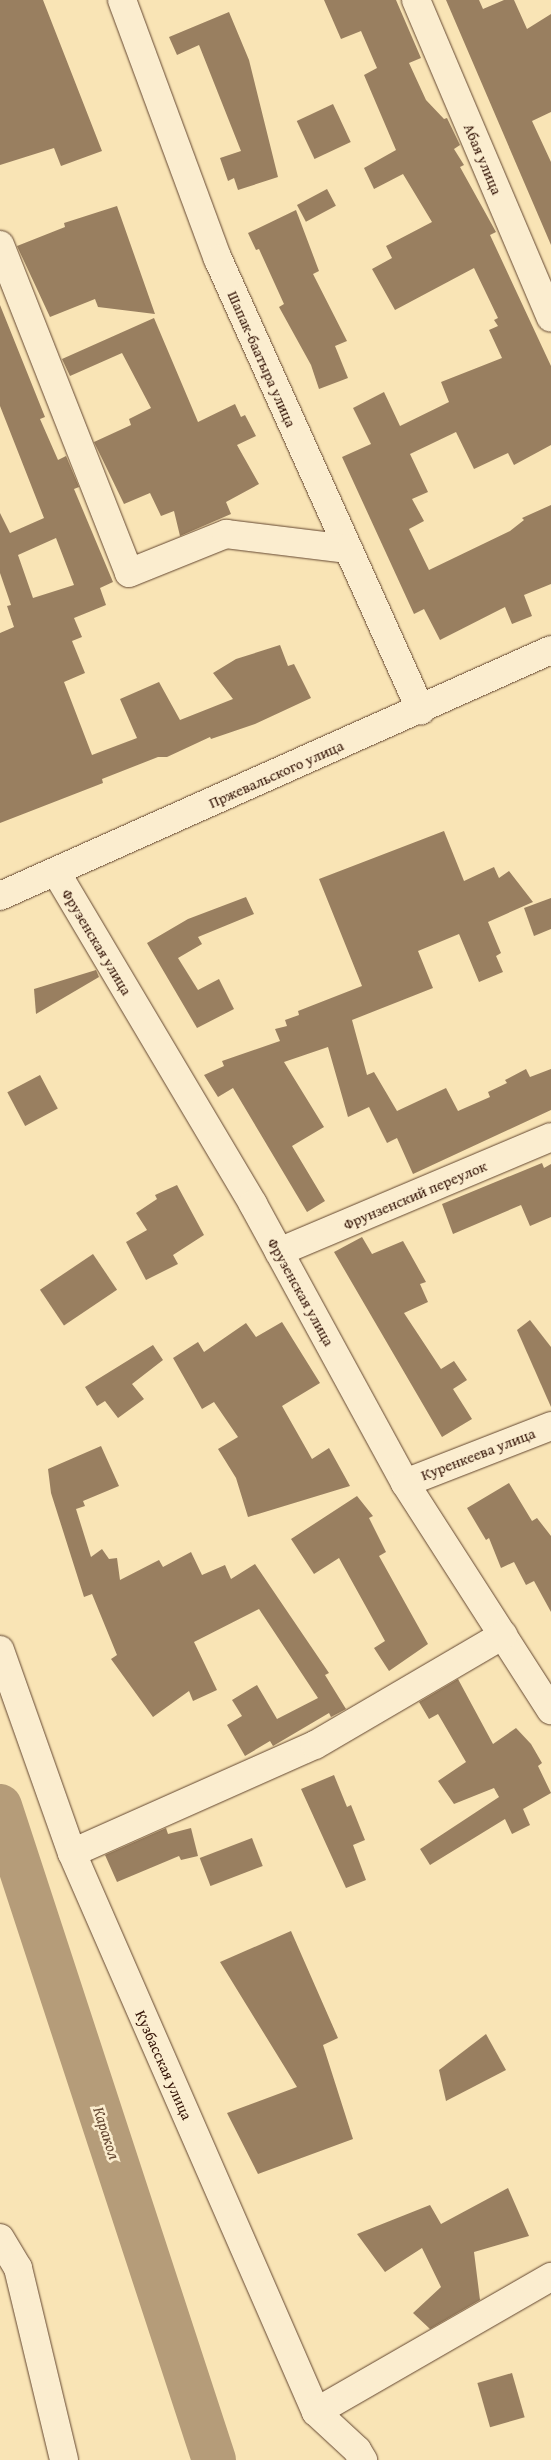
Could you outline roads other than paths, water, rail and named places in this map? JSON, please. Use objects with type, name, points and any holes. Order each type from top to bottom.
[{"type":"street","name":"Шапак-баатыра улица","points":[[122,0],[218,259],[421,710]]},
{"type":"street","name":"Абая улица","points":[[416,0],[551,318]]},
{"type":"street","points":[[0,245],[129,573],[226,534],[348,548]]},
{"type":"street","name":"Пржевальского улица","points":[[0,896],[421,710],[551,650]]},
{"type":"street","name":"Фрузенская улица","points":[[56,872],[279,1252],[405,1483],[551,1710]]},
{"type":"street","name":"Фрунзенский переулок","points":[[279,1252],[551,1137]]},
{"type":"street","name":"Куренкеева улица","points":[[405,1483],[551,1426]]},
{"type":"street","points":[[72,1853],[315,1745],[503,1636]]},
{"type":"street","name":"Кузбасская улица","points":[[0,1650],[72,1853],[316,2412],[357,2450],[363,2460]]},
{"type":"street","points":[[0,2238],[18,2268],[64,2460]]},
{"type":"street","points":[[316,2412],[551,2277]]},
{"type":"waterway","name":"Каракол","points":[[0,1806],[214,2460]]}]
